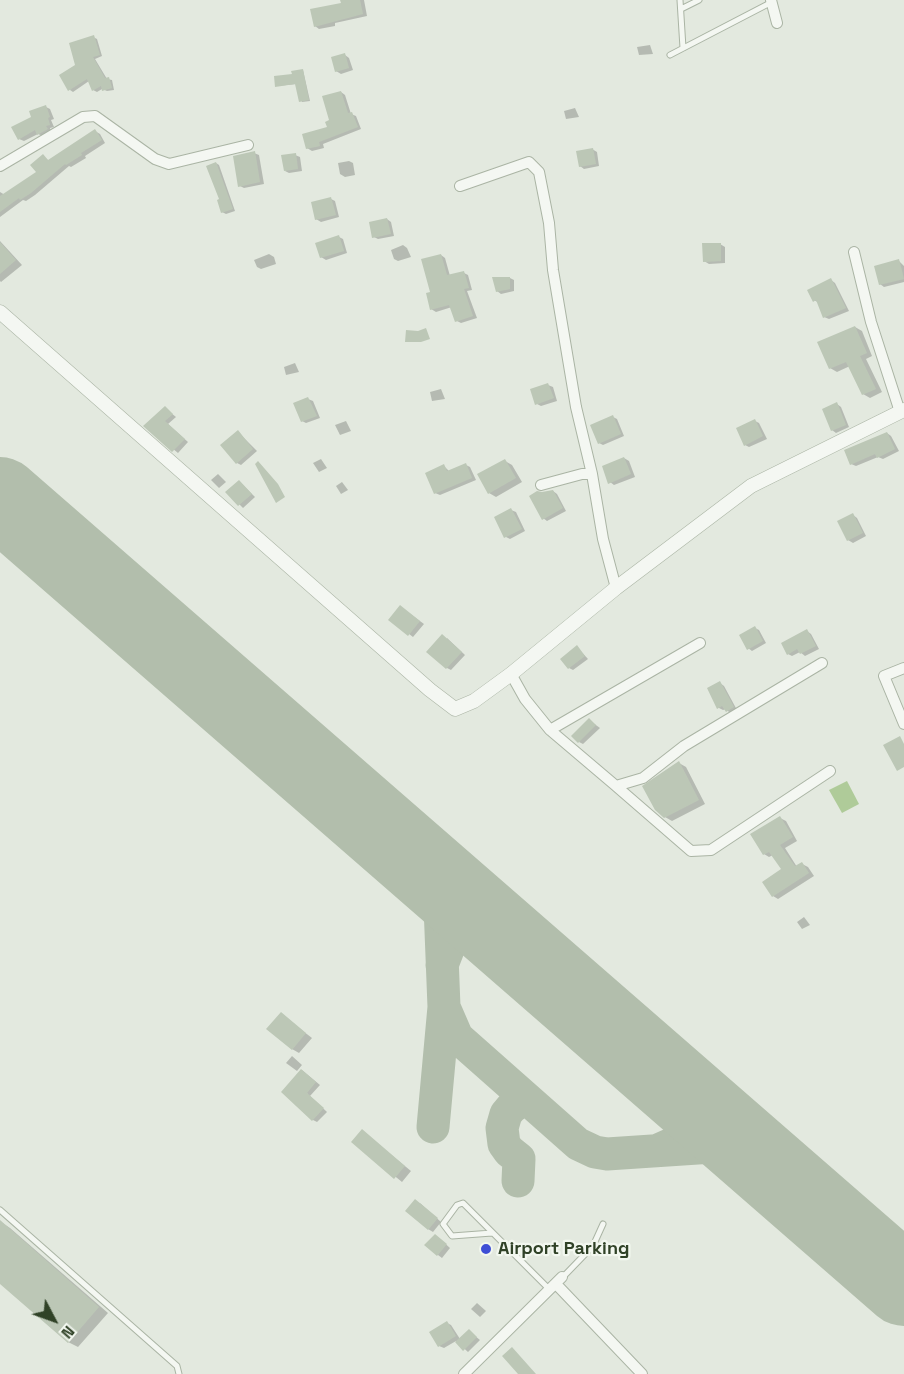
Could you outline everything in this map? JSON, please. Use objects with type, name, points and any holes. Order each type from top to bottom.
[{"type":"street","points":[[771,1],[777,23]]},
{"type":"street","points":[[0,166],[82,117],[95,116],[154,159],[169,164],[248,145]]},
{"type":"street","points":[[460,186],[529,162],[539,172],[549,223],[554,270],[576,408],[592,474],[603,540],[616,588]]},
{"type":"street","points":[[0,312],[430,690],[455,709],[474,700],[511,674],[616,588],[751,486],[902,411],[871,321],[854,252]]},
{"type":"street","points":[[541,484],[582,474],[592,474]]},
{"type":"street","points":[[550,730],[700,643]]},
{"type":"street","points":[[616,786],[643,778],[684,746],[822,663]]},
{"type":"street","points":[[904,668],[884,676],[904,723]]},
{"type":"street","points":[[511,674],[525,699],[550,730],[691,851],[711,850],[830,771]]},
{"type":"street","points":[[464,1374],[556,1284],[642,1374]]},
{"type":"lane","points":[[680,0],[683,48]]},
{"type":"lane","points":[[681,9],[699,0]]},
{"type":"lane","points":[[670,56],[771,1]]},
{"type":"lane","points":[[492,1233],[452,1236],[443,1224],[457,1204],[463,1203],[492,1233],[556,1284],[593,1246],[603,1224]]},
{"type":"lane","points":[[0,1210],[177,1366],[179,1374]]},
{"type":"shaded area","points":[[847,781],[859,804],[842,813],[829,790]]},
{"type":"building","points":[[340,0],[360,0],[363,14],[314,27],[310,9],[341,3]]},
{"type":"building","points":[[94,35],[100,55],[93,57],[105,78],[109,77],[112,88],[102,91],[101,86],[92,91],[87,79],[68,91],[59,75],[75,65],[69,43]]},
{"type":"building","points":[[345,53],[349,68],[335,72],[331,57]]},
{"type":"building","points":[[303,69],[309,100],[299,102],[295,84],[275,87],[274,76],[292,74],[291,71]]},
{"type":"building","points":[[341,91],[348,113],[352,112],[358,127],[319,142],[320,146],[306,149],[302,134],[327,127],[325,122],[329,120],[322,96]]},
{"type":"building","points":[[46,105],[50,117],[48,118],[50,125],[46,126],[48,129],[37,135],[35,130],[18,140],[11,127],[31,117],[29,111]]},
{"type":"building","points":[[95,129],[102,140],[65,164],[31,193],[20,200],[19,198],[0,212],[0,196],[36,172],[30,165],[43,154],[48,160]]},
{"type":"building","points":[[593,148],[596,164],[579,167],[576,151]]},
{"type":"building","points":[[255,151],[260,182],[238,187],[233,156]]},
{"type":"building","points":[[296,153],[298,169],[284,171],[281,155]]},
{"type":"building","points":[[216,162],[233,209],[221,213],[217,200],[219,199],[206,166]]},
{"type":"building","points":[[331,197],[336,215],[315,220],[311,202]]},
{"type":"building","points":[[387,218],[391,234],[372,238],[369,222]]},
{"type":"building","points":[[339,235],[344,251],[320,258],[315,243]]},
{"type":"building","points":[[0,242],[16,260],[0,274]]},
{"type":"building","points":[[702,243],[721,243],[721,261],[703,262]]},
{"type":"building","points":[[441,254],[447,275],[464,271],[469,288],[464,289],[473,316],[455,322],[449,305],[430,310],[426,293],[430,292],[421,259]]},
{"type":"building","points":[[899,259],[904,279],[879,285],[874,266]]},
{"type":"building","points":[[492,277],[510,277],[510,289],[496,292]]},
{"type":"building","points":[[831,278],[846,308],[823,318],[816,300],[813,302],[807,290]]},
{"type":"building","points":[[855,326],[867,353],[860,356],[876,389],[862,395],[846,362],[829,369],[817,342]]},
{"type":"building","points":[[426,328],[430,339],[421,342],[405,342],[406,330],[418,331]]},
{"type":"building","points":[[548,383],[554,398],[535,405],[530,389]]},
{"type":"building","points":[[308,397],[317,416],[301,422],[293,403]]},
{"type":"building","points":[[837,402],[846,425],[831,431],[822,409]]},
{"type":"building","points":[[165,406],[173,414],[165,421],[185,439],[172,452],[143,426]]},
{"type":"building","points":[[613,415],[621,434],[598,444],[590,425]]},
{"type":"building","points":[[755,419],[763,436],[744,446],[736,428]]},
{"type":"building","points":[[238,430],[253,449],[236,464],[220,445]]},
{"type":"building","points":[[887,432],[895,449],[877,458],[875,454],[850,465],[844,450]]},
{"type":"building","points":[[624,457],[631,474],[608,484],[602,466]]},
{"type":"building","points":[[505,459],[516,478],[488,494],[477,474]]},
{"type":"building","points":[[258,461],[278,484],[285,497],[276,503],[255,464]]},
{"type":"building","points":[[466,463],[472,478],[434,494],[425,473],[444,464],[447,471]]},
{"type":"building","points":[[239,480],[252,494],[238,506],[225,492]]},
{"type":"building","points":[[553,490],[563,508],[542,520],[529,496],[537,491]]},
{"type":"building","points":[[511,508],[522,529],[504,538],[494,517]]},
{"type":"building","points":[[853,513],[863,533],[847,541],[837,521]]},
{"type":"building","points":[[400,605],[420,621],[408,636],[388,620]]},
{"type":"building","points":[[755,626],[763,641],[747,650],[739,635]]},
{"type":"building","points":[[807,629],[816,646],[800,654],[797,649],[787,655],[781,643]]},
{"type":"building","points":[[442,634],[462,652],[446,669],[426,652]]},
{"type":"building","points":[[577,645],[585,656],[568,669],[560,659]]},
{"type":"building","points":[[720,681],[734,707],[726,712],[722,706],[717,709],[707,688]]},
{"type":"building","points":[[589,718],[596,725],[578,743],[571,736]]},
{"type":"building","points":[[900,736],[904,744],[904,767],[897,771],[883,745]]},
{"type":"building","points":[[679,761],[699,800],[664,818],[655,810],[642,786]]},
{"type":"building","points":[[780,816],[793,837],[780,845],[795,866],[802,862],[809,873],[772,897],[762,882],[781,869],[769,852],[763,855],[750,834]]},
{"type":"building","points":[[281,1012],[306,1033],[292,1050],[266,1029]]},
{"type":"building","points":[[301,1069],[316,1082],[307,1093],[324,1108],[312,1121],[281,1092]]},
{"type":"building","points":[[362,1129],[405,1166],[394,1179],[351,1142]]},
{"type":"building","points":[[415,1199],[438,1218],[428,1230],[405,1211]]},
{"type":"building","points":[[0,1220],[99,1307],[68,1343],[0,1284]]},
{"type":"building","points":[[435,1234],[447,1244],[437,1256],[424,1245]]},
{"type":"building","points":[[447,1321],[456,1336],[438,1347],[429,1332]]},
{"type":"building","points":[[469,1329],[477,1337],[463,1351],[455,1342]]},
{"type":"building","points":[[512,1347],[536,1374],[518,1374],[502,1356]]},
{"type":"taxiway","points":[[433,1127],[444,1007],[439,880]]},
{"type":"taxiway","points":[[442,965],[449,947],[456,939],[463,933],[483,927],[490,929],[524,954]]},
{"type":"taxiway","points":[[444,1007],[457,1037],[578,1144],[595,1152],[607,1154],[743,1145]]},
{"type":"taxiway","points":[[658,1150],[676,1142],[683,1133],[686,1122],[683,1099],[669,1080]]},
{"type":"taxiway","points":[[518,1181],[519,1159],[504,1144],[502,1128],[506,1114],[511,1108],[520,1101],[528,1100]]},
{"type":"runway","points":[[0,498],[904,1285]]},
{"type":"place","name":"Airport Parking","points":[[486,1249]]}]
